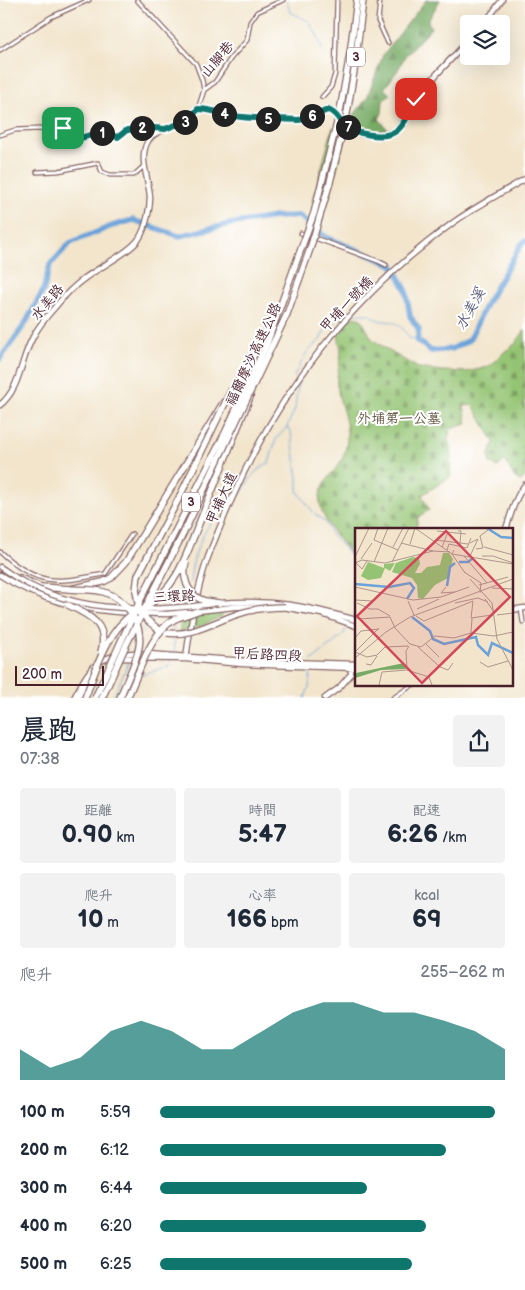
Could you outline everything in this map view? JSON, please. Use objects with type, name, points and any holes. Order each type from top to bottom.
[{"type":"highway","name":"福爾摩沙高速公路","points":[[96,698],[137,608],[238,405],[282,304],[314,213],[340,111],[357,0]]},
{"type":"highway","name":"福爾摩沙高速公路","points":[[102,698],[183,534],[287,314],[330,182],[347,113],[363,0]]},
{"type":"highway","points":[[70,589],[103,582],[111,578],[126,562],[232,389],[247,368],[282,304]]},
{"type":"highway","points":[[143,609],[168,589],[180,570],[246,409],[258,374]]},
{"type":"highway","points":[[232,389],[179,498],[138,575],[136,590],[139,608],[147,620],[158,629],[167,633],[182,634],[201,629],[248,611],[285,607]]},
{"type":"highway","points":[[194,536],[184,573],[187,585],[193,594],[203,600],[219,603]]},
{"type":"highway","points":[[6,571],[41,587],[94,590],[112,596],[128,609],[136,621],[139,648],[120,698]]},
{"type":"highway","points":[[68,605],[90,616],[103,636],[95,671],[85,698]]},
{"type":"highway","points":[[127,698],[149,649],[162,630],[174,620],[197,611]]},
{"type":"highway","points":[[95,671],[115,629],[133,614]]},
{"type":"street","points":[[0,50],[51,17],[89,0]]},
{"type":"street","points":[[37,172],[58,171],[98,163],[102,172],[110,175],[134,175],[145,166],[145,150],[148,140],[154,134],[189,120],[198,109],[204,90],[196,64],[137,0]]},
{"type":"street","name":"山腳巷","points":[[204,90],[215,82],[231,58],[247,40],[250,22],[257,12],[283,0]]},
{"type":"street","points":[[322,97],[331,87],[335,74],[338,0]]},
{"type":"street","points":[[380,0],[378,20],[388,43]]},
{"type":"street","points":[[491,15],[502,0]]},
{"type":"street","points":[[198,109],[248,118],[298,120],[328,110],[336,114],[343,125],[361,134],[389,134],[399,128],[416,99],[460,50]]},
{"type":"street","points":[[0,135],[15,130],[41,129],[47,134],[63,128],[74,129],[80,138],[103,132],[104,134],[118,137],[127,130],[165,129]]},
{"type":"street","name":"水美路","points":[[0,405],[9,396],[16,384],[33,337],[55,307],[85,278],[121,254],[140,237],[149,206],[150,195],[145,166]]},
{"type":"street","name":"甲埔一號橋","points":[[312,360],[344,320],[400,266],[455,222],[525,179]]},
{"type":"street","points":[[301,233],[386,265]]},
{"type":"street","name":"甲埔大道","points":[[186,657],[195,602],[213,543],[237,487],[266,429],[312,360]]},
{"type":"street","points":[[506,528],[515,501],[525,485]]},
{"type":"street","points":[[0,552],[27,573],[58,581],[72,580],[105,574],[132,534]]},
{"type":"street","name":"三環路","points":[[0,567],[22,582],[56,597],[94,605],[143,609],[219,603],[273,602],[296,604],[324,610],[355,620]]},
{"type":"street","name":"三環路","points":[[0,576],[47,600],[89,610],[133,614],[167,614],[252,606],[285,607],[322,614],[355,626]]},
{"type":"street","points":[[523,608],[524,622]]},
{"type":"street","points":[[133,614],[143,609]]},
{"type":"street","points":[[74,698],[94,665],[107,657],[133,652],[171,657]]},
{"type":"street","points":[[78,698],[89,676],[96,667],[106,660],[132,657],[171,657]]},
{"type":"street","name":"甲后路四段","points":[[171,657],[244,664],[354,667]]},
{"type":"street","points":[[325,698],[339,688],[351,674],[354,667]]},
{"type":"street","points":[[393,698],[412,685]]},
{"type":"green space","points":[[426,0],[440,0],[428,21],[431,28],[405,56],[398,70],[384,89],[390,94],[383,101],[382,113],[379,119],[389,131],[376,131],[351,126],[350,120],[367,98],[383,55]]},
{"type":"green space","points":[[333,127],[347,131],[326,206],[312,202]]},
{"type":"green space","name":"外埔第一公墓","points":[[354,317],[361,319],[372,339],[391,352],[418,368],[442,371],[466,372],[491,365],[515,344],[525,330],[525,477],[520,481],[514,477],[505,460],[498,467],[490,463],[489,455],[494,442],[473,405],[464,406],[467,424],[450,429],[448,439],[451,451],[450,477],[422,495],[429,510],[418,517],[416,528],[355,528],[355,560],[325,519],[320,503],[322,489],[339,465],[347,442],[346,425],[337,385],[341,354],[338,335],[345,327],[346,321]]},
{"type":"green space","points":[[188,594],[200,602],[221,606],[222,616],[199,627],[179,632]]},
{"type":"waterway","points":[[287,0],[290,12],[309,21],[318,37],[322,50]]},
{"type":"waterway","name":"水美溪","points":[[0,359],[25,324],[43,291],[50,265],[70,243],[112,226],[133,220],[179,236],[230,224],[275,217],[299,216],[326,237],[393,265],[406,290],[410,316],[419,330],[417,340],[431,351],[452,349],[469,340],[487,302],[525,241]]},
{"type":"waterway","points":[[354,314],[369,314],[379,320],[394,322],[404,330],[409,338],[417,340]]},
{"type":"waterway","points":[[297,379],[294,376],[307,352],[320,340],[331,323],[346,317]]},
{"type":"waterway","points":[[235,497],[241,493],[255,472],[269,463],[276,439],[287,427],[295,409],[298,383]]},
{"type":"waterway","points":[[287,427],[291,432],[298,478],[298,492],[313,512],[325,522],[332,535],[347,551],[355,563]]},
{"type":"waterway","points":[[190,582],[197,549],[213,519],[228,503]]},
{"type":"waterway","points":[[168,606],[185,587]]},
{"type":"waterway","points":[[353,616],[355,612]]},
{"type":"waterway","points":[[151,621],[158,616]]},
{"type":"waterway","points":[[311,661],[343,635],[351,620]]},
{"type":"waterway","points":[[172,623],[174,631]]},
{"type":"waterway","points":[[142,633],[149,624]]},
{"type":"waterway","points":[[174,635],[175,653]]},
{"type":"waterway","points":[[133,651],[137,643]]},
{"type":"waterway","points":[[113,698],[130,659]]},
{"type":"waterway","points":[[141,675],[169,666],[171,661]]},
{"type":"waterway","points":[[305,698],[309,687],[311,667]]},
{"type":"route","points":[[63,128],[74,129],[80,138],[103,132],[104,134],[118,137],[127,130],[165,129],[183,123],[189,120],[198,109],[248,118],[298,120],[328,110],[336,114],[343,125],[361,134],[389,134],[399,128],[416,99]]}]
